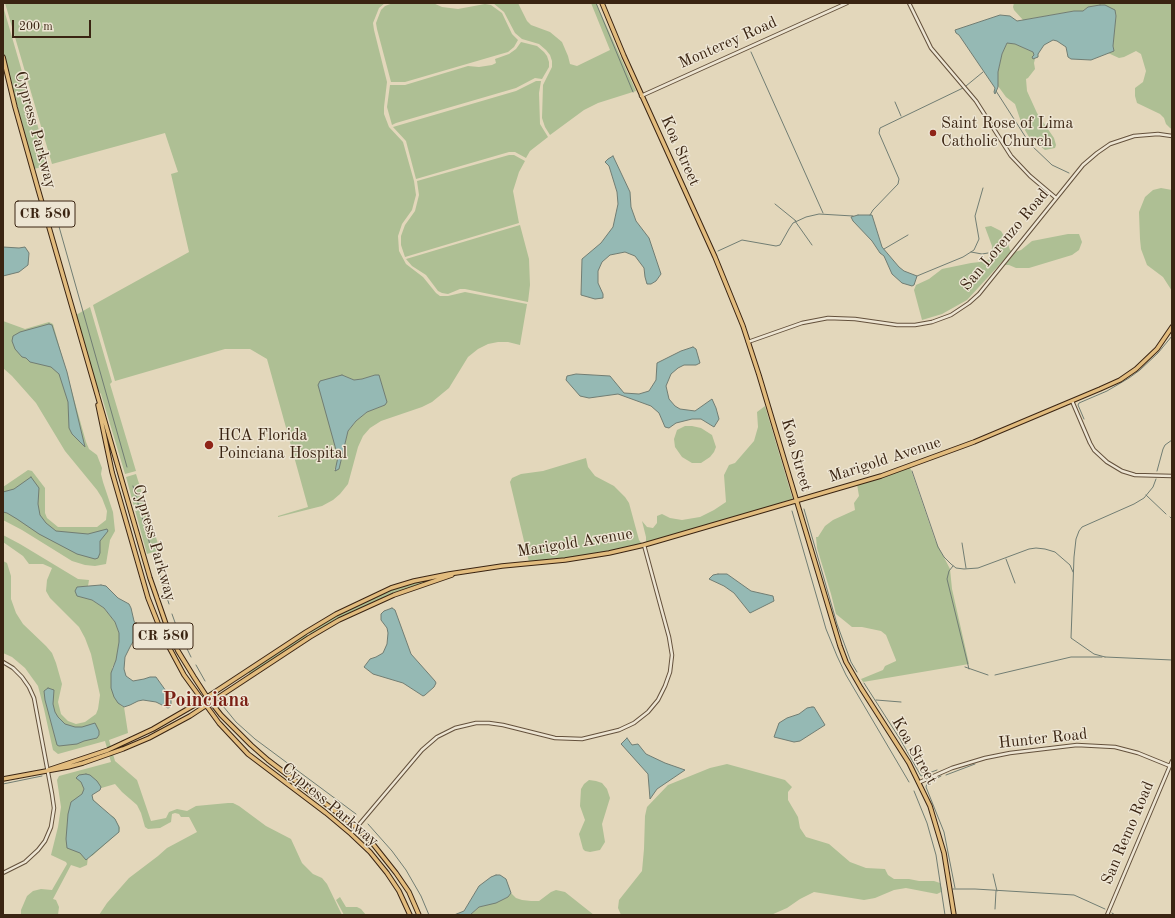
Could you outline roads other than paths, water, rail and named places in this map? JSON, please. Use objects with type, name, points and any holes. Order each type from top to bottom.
[{"type":"main road","name":"Koa Street","points":[[602,3],[641,96],[715,257],[748,342],[834,628],[844,656],[861,688],[904,754],[920,782],[933,815],[943,847],[954,915]]},
{"type":"main road","name":"Cypress Parkway","points":[[3,57],[23,137],[157,601],[178,651],[207,697],[235,730],[268,760],[356,827],[373,844],[409,892],[419,915]]},
{"type":"main road","name":"Marigold Avenue","points":[[48,770],[103,752],[136,738],[169,721],[336,614],[391,588],[414,581],[459,573],[502,566],[600,555],[644,545],[881,476],[941,455],[1120,380],[1136,369],[1157,349],[1172,327]]},
{"type":"main road","name":"Cypress Parkway","points":[[90,370],[112,472],[148,598],[158,625],[184,675],[219,723],[248,754],[351,834],[370,852],[387,872],[410,915]]},
{"type":"main road","name":"Marigold Avenue","points":[[3,779],[83,763],[129,746],[165,730],[206,706],[310,637],[339,620],[394,595],[459,573]]},
{"type":"street","name":"Monterey Road","points":[[641,96],[847,3]]},
{"type":"street","points":[[909,3],[931,48],[978,104],[1014,160],[1056,198]]},
{"type":"street","name":"San Lorenzo Road","points":[[748,342],[802,323],[823,319],[847,318],[897,325],[915,325],[932,322],[950,315],[963,308],[979,294],[1056,198],[1086,162],[1096,153],[1110,144],[1127,138],[1158,134],[1172,136]]},
{"type":"street","points":[[1072,401],[1094,450],[1107,462],[1122,471],[1135,475],[1172,476]]},
{"type":"street","points":[[351,834],[422,750],[435,739],[455,728],[476,723],[489,723],[555,738],[582,739],[625,728],[648,712],[658,700],[666,686],[670,672],[672,655],[670,637],[644,545]]},
{"type":"street","points":[[3,662],[22,677],[32,695],[37,712],[54,808],[52,823],[40,848],[19,866],[3,873]]},
{"type":"street","name":"Hunter Road","points":[[920,782],[958,766],[985,758],[1010,753],[1077,745],[1115,748],[1138,753],[1170,766]]},
{"type":"street","name":"San Remo Road","points":[[1107,915],[1172,761]]},
{"type":"water","points":[[1105,5],[1115,10],[1114,51],[1091,60],[1071,59],[1068,57],[1066,47],[1053,40],[1044,45],[1038,54],[1038,57],[1033,59],[1033,52],[1015,44],[1007,43],[1002,54],[998,72],[998,87],[995,94],[995,88],[955,30],[1000,15],[1010,16],[1017,21],[1074,11],[1083,11],[1088,7]]},
{"type":"water","points":[[613,156],[630,192],[631,207],[636,221],[649,238],[661,274],[656,281],[651,284],[647,284],[644,268],[635,256],[625,252],[610,255],[602,262],[598,271],[598,283],[603,294],[603,298],[595,299],[581,295],[582,259],[601,243],[613,227],[618,204],[617,192],[609,166],[605,162]]},
{"type":"water","points":[[858,215],[872,215],[882,247],[899,267],[904,271],[917,276],[914,285],[912,286],[902,283],[892,274],[884,256],[853,221],[851,217]]},
{"type":"water","points":[[3,247],[25,247],[29,253],[28,265],[19,272],[3,276]]},
{"type":"water","points":[[49,324],[52,325],[67,372],[85,447],[72,434],[69,428],[68,402],[59,374],[51,367],[30,362],[26,358],[22,357],[15,349],[12,341],[13,336],[20,332]]},
{"type":"water","points":[[693,347],[696,349],[700,363],[696,365],[684,365],[671,374],[666,386],[669,399],[680,409],[695,411],[712,399],[719,419],[714,427],[701,419],[692,419],[676,423],[669,428],[665,427],[659,413],[651,406],[618,394],[589,398],[580,396],[566,380],[567,376],[576,374],[610,376],[624,393],[639,394],[649,391],[656,380],[657,363],[681,351]]},
{"type":"water","points":[[342,375],[354,380],[379,375],[387,402],[385,405],[367,412],[356,421],[348,431],[339,469],[335,471],[338,457],[318,385],[320,381]]},
{"type":"water","points":[[31,477],[39,488],[38,504],[40,515],[46,523],[56,531],[88,534],[107,529],[108,531],[100,541],[100,553],[98,558],[95,559],[77,554],[39,534],[17,519],[3,512],[3,492],[14,489]]},
{"type":"water","points":[[727,574],[751,591],[773,596],[774,601],[750,613],[734,593],[724,586],[709,579],[713,575]]},
{"type":"water","points":[[106,586],[118,598],[129,604],[134,621],[139,630],[139,633],[125,657],[124,669],[126,676],[133,681],[156,677],[171,698],[170,707],[168,708],[156,702],[143,700],[124,707],[118,703],[114,697],[111,688],[111,673],[116,660],[119,642],[119,633],[115,622],[104,608],[92,600],[77,596],[75,591],[77,587]]},
{"type":"water","points":[[392,608],[395,610],[411,654],[436,683],[434,687],[423,696],[403,683],[373,674],[364,667],[370,659],[383,653],[387,644],[388,633],[387,628],[381,620],[381,614]]},
{"type":"water","points":[[48,688],[54,690],[53,704],[58,717],[65,724],[75,727],[82,727],[95,723],[99,731],[97,738],[77,744],[57,745],[45,700],[44,691]]},
{"type":"water","points":[[814,707],[825,725],[800,741],[794,742],[774,737],[779,723],[787,718],[799,714],[807,708]]},
{"type":"water","points":[[627,738],[632,745],[638,744],[646,754],[685,770],[657,789],[650,799],[648,774],[621,744]]},
{"type":"water","points":[[79,775],[90,775],[97,781],[101,787],[100,790],[92,795],[93,800],[115,819],[119,827],[119,832],[86,860],[80,853],[67,848],[66,839],[68,814],[71,802],[82,794],[84,789],[81,782],[76,778]]},
{"type":"water","points":[[496,875],[500,875],[506,879],[511,893],[508,897],[496,903],[479,907],[470,915],[454,915],[464,911],[479,886]]},
{"type":"waterway","points":[[596,3],[633,92]]},
{"type":"waterway","points":[[751,52],[823,213]]},
{"type":"waterway","points":[[966,86],[983,72]]},
{"type":"waterway","points":[[870,215],[898,184],[899,179],[879,133],[880,128],[963,88]]},
{"type":"waterway","points":[[996,91],[1030,144],[1052,165],[1069,173]]},
{"type":"waterway","points":[[895,102],[901,116]]},
{"type":"waterway","points":[[917,276],[963,257],[974,250],[979,239],[975,216],[983,188]]},
{"type":"waterway","points":[[775,204],[796,221]]},
{"type":"waterway","points":[[718,251],[742,240],[776,246],[780,245],[793,223],[806,217],[819,214],[853,216]]},
{"type":"waterway","points":[[56,216],[127,467]]},
{"type":"waterway","points":[[795,221],[812,245]]},
{"type":"waterway","points":[[884,249],[908,235]]},
{"type":"waterway","points":[[971,252],[982,254],[988,253]]},
{"type":"waterway","points":[[1084,419],[1078,405],[1079,403],[1107,391],[1129,378],[1158,353],[1172,336]]},
{"type":"waterway","points":[[1157,471],[1163,449],[1165,445],[1172,440]]},
{"type":"waterway","points":[[912,471],[938,547],[944,557],[956,568],[978,568],[1029,549],[1036,548],[1055,552],[1070,565],[1073,572]]},
{"type":"waterway","points":[[1105,657],[1094,654],[1071,638],[1076,539],[1082,527],[1144,498],[1153,487],[1156,479]]},
{"type":"waterway","points":[[133,486],[151,548]]},
{"type":"waterway","points":[[1146,495],[1166,514]]},
{"type":"waterway","points":[[804,509],[837,624],[851,662],[857,672]]},
{"type":"waterway","points":[[792,511],[826,629],[837,656],[846,675],[909,782]]},
{"type":"waterway","points":[[962,543],[966,568]]},
{"type":"waterway","points":[[1006,559],[1015,583]]},
{"type":"waterway","points":[[157,566],[169,604]]},
{"type":"waterway","points":[[953,566],[949,571],[947,579],[969,669]]},
{"type":"waterway","points":[[172,614],[191,657]]},
{"type":"waterway","points":[[995,675],[1071,657],[1102,657]]},
{"type":"waterway","points":[[1105,657],[1172,660]]},
{"type":"waterway","points":[[196,665],[205,681]]},
{"type":"waterway","points":[[965,667],[988,675]]},
{"type":"waterway","points":[[864,683],[900,739],[921,776],[937,770]]},
{"type":"waterway","points":[[876,700],[901,702]]},
{"type":"waterway","points":[[223,706],[236,722],[255,739],[356,814]]},
{"type":"waterway","points":[[946,775],[975,764]]},
{"type":"waterway","points":[[3,784],[42,776]]},
{"type":"waterway","points":[[941,776],[927,783],[926,787],[944,832],[955,888]]},
{"type":"waterway","points":[[914,791],[927,823],[936,855],[945,915]]},
{"type":"waterway","points":[[368,824],[392,851],[406,870],[421,896],[429,915]]},
{"type":"waterway","points":[[993,874],[997,891]]},
{"type":"waterway","points":[[953,889],[1074,895],[1105,909]]},
{"type":"waterway","points":[[995,909],[996,891]]},
{"type":"place","name":"Saint Rose of Lima Catholic Church","points":[[933,133]]},
{"type":"place","name":"HCA Florida Poinciana Hospital","points":[[209,445]]},
{"type":"district","name":"Poinciana","points":[[206,701]]}]
